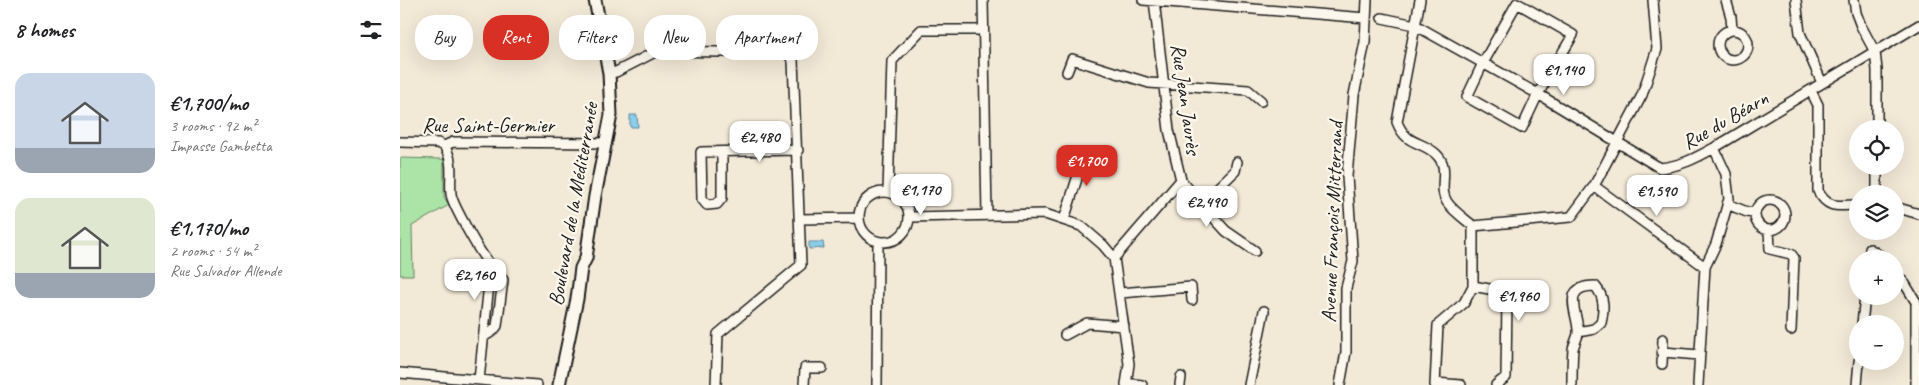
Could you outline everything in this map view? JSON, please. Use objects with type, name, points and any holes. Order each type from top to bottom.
[{"type":"main road","name":"Boulevard de la Méditerranée","points":[[559,385],[577,298],[579,276],[586,258],[595,196],[611,115],[609,73],[595,0]]},
{"type":"street","points":[[983,0],[987,215]]},
{"type":"street","points":[[1143,0],[1366,18]]},
{"type":"street","name":"Avenue François Mitterrand","points":[[1340,385],[1346,352],[1346,288],[1353,261],[1347,176],[1354,94],[1365,42],[1367,0]]},
{"type":"street","points":[[1420,0],[1397,122],[1402,134],[1437,154],[1444,166],[1443,191],[1446,202],[1473,226],[1571,217],[1594,186],[1642,95],[1657,49],[1653,0]]},
{"type":"street","points":[[1726,0],[1731,17],[1732,30]]},
{"type":"street","points":[[1796,0],[1800,33],[1822,83]]},
{"type":"street","points":[[1854,0],[1861,26],[1875,52],[1877,120]]},
{"type":"street","name":"Rue Jean Jaurès","points":[[1114,258],[1181,180],[1169,130],[1154,1]]},
{"type":"street","points":[[1517,3],[1573,35],[1538,94],[1522,128],[1467,97],[1483,63],[1517,3]]},
{"type":"street","name":"Rue du Béarn","points":[[1382,18],[1415,25],[1538,94],[1660,168],[1675,167],[1714,148],[1919,26]]},
{"type":"street","points":[[888,192],[892,61],[921,30],[983,30]]},
{"type":"street","points":[[609,73],[616,72],[657,51],[788,53],[793,60],[798,150],[801,266],[718,334],[716,385]]},
{"type":"street","points":[[1067,72],[1072,59],[1149,83],[1248,90],[1261,101]]},
{"type":"street","points":[[1811,91],[1818,105],[1818,191],[1823,200],[1830,205],[1849,205]]},
{"type":"street","name":"Rue Saint-Germier","points":[[400,142],[444,146],[453,142],[606,143]]},
{"type":"street","points":[[444,146],[452,168],[451,196],[477,247],[488,263],[500,274],[502,280],[496,326],[493,331],[485,336]]},
{"type":"street","points":[[1698,385],[1706,267],[1716,244],[1729,199],[1726,174],[1714,148]]},
{"type":"street","points":[[722,152],[722,198],[717,204],[708,205],[702,199],[701,152],[798,150]]},
{"type":"street","points":[[1064,220],[1080,169],[1074,161]]},
{"type":"street","points":[[1201,204],[1235,171],[1237,162]]},
{"type":"street","points":[[1181,180],[1226,231],[1255,250]]},
{"type":"street","points":[[1594,186],[1706,267]]},
{"type":"street","points":[[888,192],[897,195],[903,200],[908,208],[910,217],[907,228],[900,237],[890,242],[872,240],[862,230],[859,218],[862,205],[866,200],[877,193],[888,192]]},
{"type":"street","points":[[1768,200],[1777,202],[1783,207],[1785,215],[1782,223],[1776,229],[1769,230],[1757,223],[1755,213],[1761,203],[1768,200]]},
{"type":"street","points":[[1727,204],[1746,212],[1755,213]]},
{"type":"street","points":[[1904,210],[1919,214]]},
{"type":"street","points":[[910,217],[1045,214],[1080,226],[1104,245],[1114,258],[1129,364],[1126,384],[1142,385]]},
{"type":"street","points":[[800,219],[859,218]]},
{"type":"street","points":[[1461,385],[1435,384],[1438,324],[1464,303],[1473,286],[1473,226]]},
{"type":"street","points":[[1769,230],[1770,250],[1791,254],[1794,258],[1791,330]]},
{"type":"street","points":[[877,385],[878,242]]},
{"type":"street","points":[[479,380],[485,336],[483,326],[490,274],[488,263]]},
{"type":"street","points":[[1904,283],[1916,302],[1916,385]]},
{"type":"street","points":[[1473,286],[1500,291],[1507,296],[1506,377],[1496,385]]},
{"type":"street","points":[[1572,385],[1573,350],[1578,332],[1573,312],[1573,299],[1577,291],[1586,286],[1595,286],[1602,293],[1604,304],[1601,323],[1594,329],[1578,332]]},
{"type":"street","points":[[1120,293],[1192,287],[1192,300]]},
{"type":"street","points":[[1249,385],[1264,311]]},
{"type":"street","points":[[1065,335],[1087,323],[1124,326]]},
{"type":"street","points":[[1662,364],[1663,339]]},
{"type":"street","points":[[1663,352],[1699,355]]},
{"type":"street","points":[[804,385],[804,368],[822,368]]},
{"type":"street","points":[[1857,385],[1858,370]]},
{"type":"street","points":[[400,373],[537,385]]},
{"type":"green space","points":[[400,158],[444,160],[444,197],[449,205],[412,226],[413,275],[400,275]]},
{"type":"water","points":[[630,115],[637,115],[638,127],[630,127]]},
{"type":"water","points":[[809,242],[823,242],[824,248],[809,249]]}]
